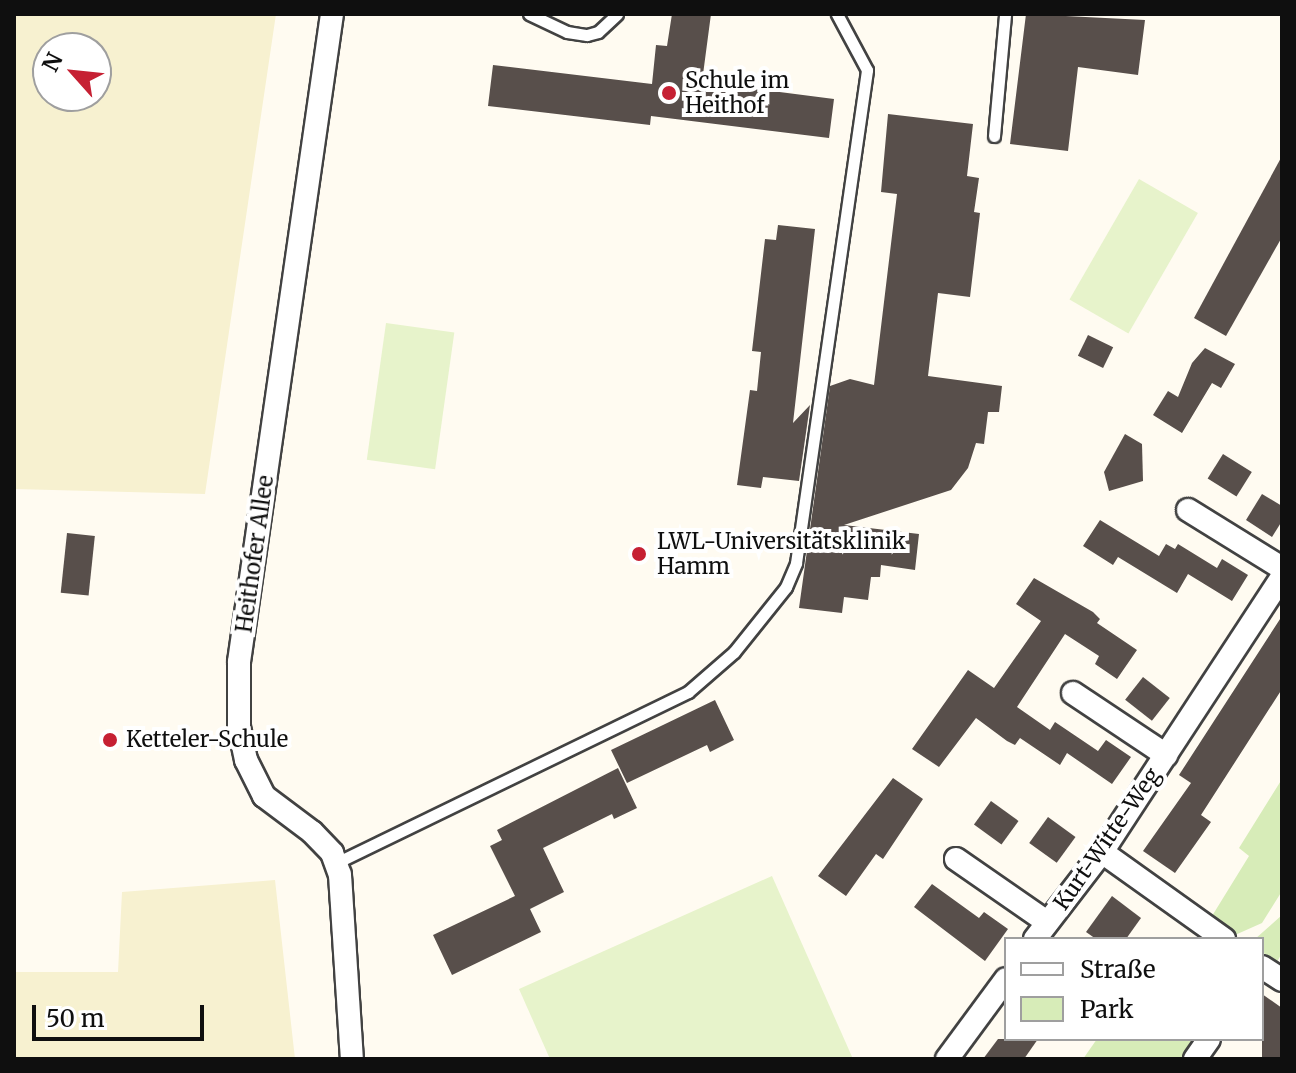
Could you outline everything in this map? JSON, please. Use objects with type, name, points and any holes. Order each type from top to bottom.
[{"type":"street","name":"Heithofer Allee","points":[[332,14],[239,662],[239,727],[246,760],[264,796],[312,832],[336,863],[344,906],[352,1059]]},
{"type":"street","points":[[1188,510],[1282,568]]},
{"type":"street","name":"Kurt-Witte-Weg","points":[[956,859],[1041,931],[1102,852],[1282,577]]},
{"type":"street","name":"Kurt-Witte-Weg","points":[[1073,693],[1166,755]]},
{"type":"street","points":[[1102,852],[1221,937]]},
{"type":"street","points":[[1264,968],[1282,980]]},
{"type":"street","points":[[947,1059],[1004,982]]},
{"type":"street","points":[[1195,1059],[1208,1041]]},
{"type":"lane","points":[[529,14],[567,32],[587,35],[598,32],[617,14]]},
{"type":"lane","points":[[336,863],[688,692],[734,652],[786,587],[796,563],[867,70],[837,14]]},
{"type":"lane","points":[[994,136],[1005,14]]},
{"type":"shaded area","points":[[14,14],[276,14],[205,494],[14,489]]},
{"type":"shaded area","points":[[275,880],[295,1059],[14,1059],[14,972],[118,972],[122,892]]},
{"type":"green space","points":[[1139,179],[1198,213],[1128,333],[1070,299]]},
{"type":"green space","points":[[386,323],[454,333],[435,469],[367,460]]},
{"type":"green space","points":[[1282,779],[1282,891],[1262,923],[1235,935],[1212,916],[1249,856],[1239,848]]},
{"type":"green space","points":[[772,876],[853,1059],[550,1059],[519,989]]},
{"type":"green space","points":[[1282,915],[1282,953],[1277,962],[1264,953],[1264,937],[1257,937]]},
{"type":"green space","points":[[1096,1041],[1203,1041],[1190,1059],[1083,1059]]},
{"type":"building","points":[[672,14],[711,14],[702,82],[834,99],[829,138],[651,116],[650,125],[488,106],[493,65],[652,84],[656,45],[667,46]]},
{"type":"building","points":[[1026,14],[1145,20],[1138,75],[1078,67],[1068,151],[1010,144]]},
{"type":"building","points":[[888,114],[973,124],[967,176],[979,178],[974,212],[980,213],[970,297],[938,293],[928,376],[1002,386],[999,412],[988,412],[984,444],[976,443],[968,468],[951,490],[844,525],[919,534],[915,570],[881,565],[880,577],[871,577],[868,600],[844,597],[842,613],[799,608],[830,386],[850,379],[874,385],[897,194],[881,192]]},
{"type":"building","points":[[1282,156],[1282,237],[1226,336],[1194,318]]},
{"type":"building","points":[[778,225],[815,229],[793,423],[810,405],[799,481],[763,477],[761,488],[737,485],[750,390],[757,391],[761,352],[752,351],[765,239],[776,240]]},
{"type":"building","points":[[1088,335],[1113,347],[1103,368],[1078,356]]},
{"type":"building","points":[[1205,348],[1235,364],[1221,388],[1212,383],[1182,433],[1153,415],[1168,391],[1178,397],[1192,363]]},
{"type":"building","points":[[1125,434],[1142,444],[1143,481],[1109,491],[1104,472]]},
{"type":"building","points":[[1223,454],[1252,472],[1236,497],[1208,479]]},
{"type":"building","points":[[1262,494],[1282,506],[1282,521],[1272,537],[1246,520]]},
{"type":"building","points":[[1100,520],[1159,556],[1166,544],[1175,549],[1178,544],[1217,568],[1222,559],[1248,575],[1232,601],[1188,574],[1177,593],[1118,557],[1113,565],[1083,546]]},
{"type":"building","points":[[67,533],[95,536],[89,596],[61,593]]},
{"type":"building","points":[[1034,578],[1093,612],[1100,619],[1097,623],[1137,650],[1117,679],[1095,664],[1099,656],[1065,634],[1017,707],[1050,730],[1055,722],[1098,751],[1106,740],[1131,757],[1112,784],[1067,753],[1060,765],[1020,738],[1015,745],[1007,741],[976,718],[939,767],[912,749],[968,670],[994,688],[1041,621],[1016,604]]},
{"type":"building","points":[[1282,616],[1282,689],[1201,815],[1211,822],[1175,873],[1143,851],[1191,783],[1179,775]]},
{"type":"building","points":[[1143,677],[1170,698],[1152,721],[1125,700]]},
{"type":"building","points":[[715,700],[734,740],[710,752],[707,745],[627,783],[611,750]]},
{"type":"building","points":[[618,768],[637,808],[614,819],[612,814],[543,848],[564,892],[530,909],[541,932],[452,975],[433,935],[515,896],[490,846],[502,840],[497,830]]},
{"type":"building","points":[[893,778],[923,799],[883,859],[876,854],[846,896],[818,876]]},
{"type":"building","points":[[991,801],[1019,821],[1001,844],[974,824]]},
{"type":"building","points":[[1048,817],[1076,837],[1057,863],[1029,843]]},
{"type":"building","points":[[932,884],[979,918],[984,912],[1008,929],[985,961],[914,907]]},
{"type":"building","points":[[1112,896],[1141,918],[1127,937],[1093,937],[1086,932]]},
{"type":"building","points":[[1264,995],[1282,1008],[1282,1059],[1262,1059]]},
{"type":"building","points":[[998,1039],[1037,1041],[1024,1059],[983,1059]]},
{"type":"place","name":"Schule im Heithof","points":[[669,93]]},
{"type":"place","name":"LWL-Universitätsklinik Hamm","points":[[639,554]]},
{"type":"place","name":"Ketteler-Schule","points":[[110,740]]}]
